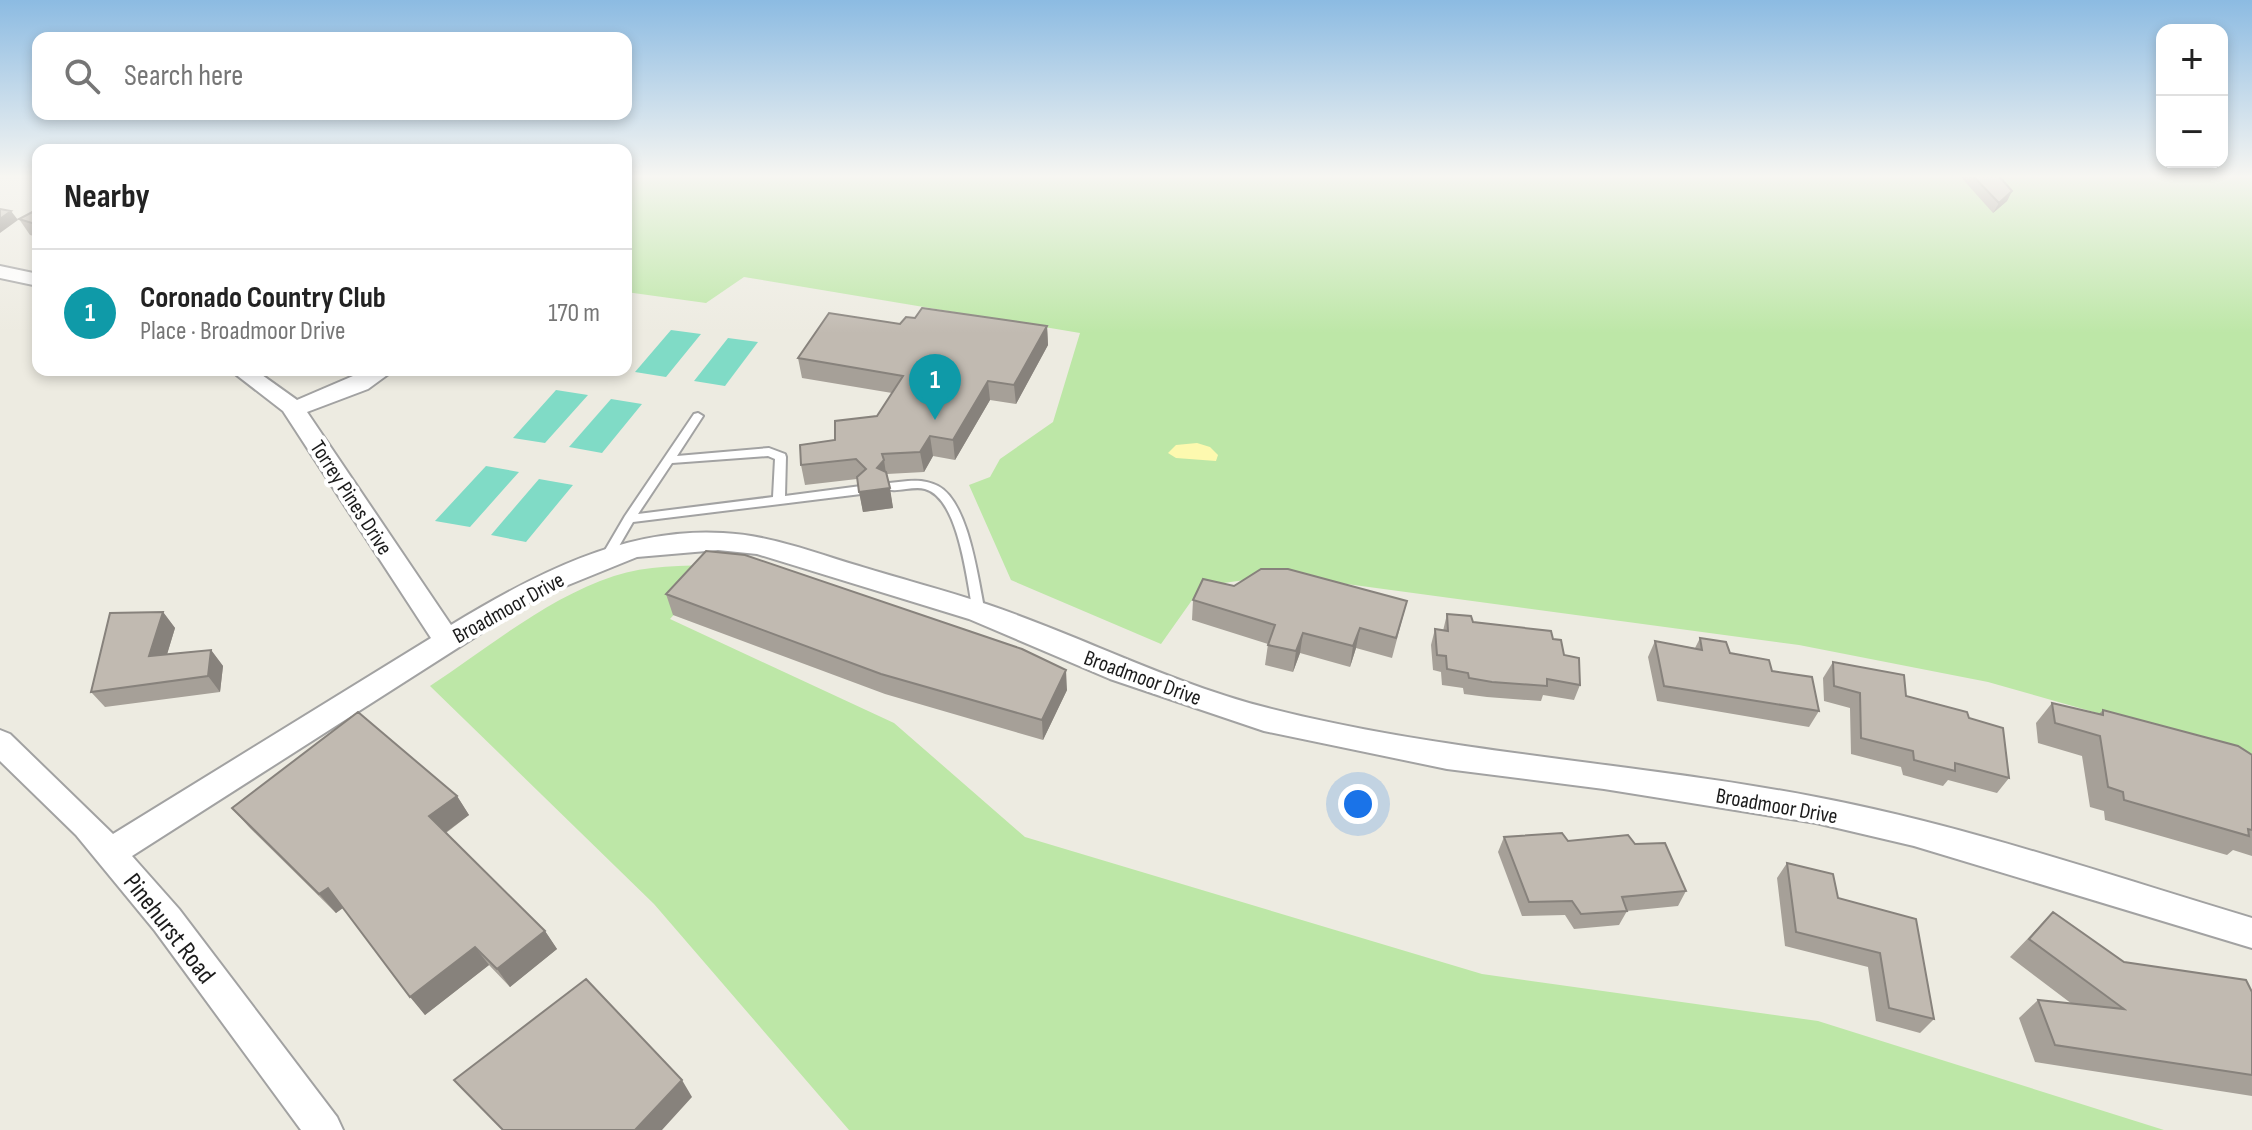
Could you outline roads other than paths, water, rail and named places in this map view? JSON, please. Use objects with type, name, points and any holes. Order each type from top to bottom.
[{"type":"street","points":[[0,272],[32,279]]},
{"type":"street","name":"Torrey Pines Drive","points":[[249,376],[294,409],[447,641]]},
{"type":"street","points":[[294,409],[373,376]]},
{"type":"street","name":"Broadmoor Drive","points":[[110,853],[527,591],[634,548],[704,541],[758,545],[979,612],[1120,671],[1264,719],[1367,743],[1447,757],[1604,776],[1816,810],[1914,832],[2252,933]]},
{"type":"street","name":"Pinehurst Road","points":[[0,742],[110,853],[167,920],[324,1130]]},
{"type":"lane","points":[[607,557],[698,416]]},
{"type":"lane","points":[[668,460],[769,452],[781,457],[779,501]]},
{"type":"lane","points":[[889,487],[918,483],[939,491],[951,506],[979,612]]},
{"type":"lane","points":[[629,519],[861,490]]},
{"type":"place","name":"Coronado Country Club","points":[[935,420]]}]
